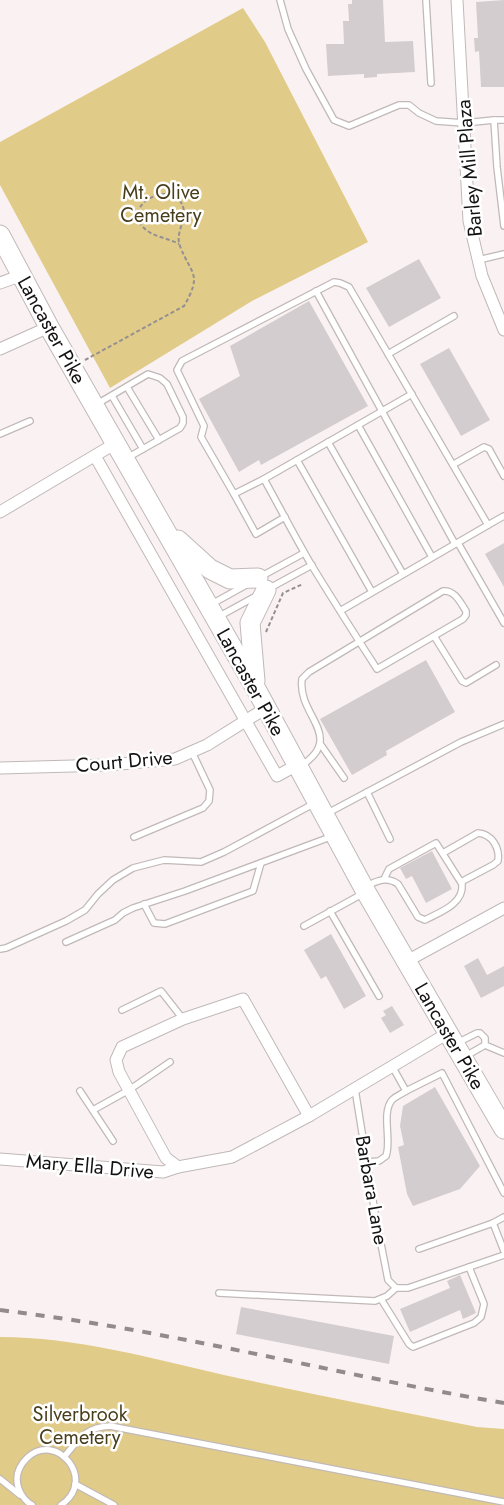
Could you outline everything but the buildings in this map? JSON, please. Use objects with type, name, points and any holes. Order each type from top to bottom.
[{"type":"main road","name":"Lancaster Pike","points":[[0,235],[49,327],[256,689],[365,890],[504,1129]]},
{"type":"main road","points":[[166,530],[210,570],[230,579],[262,584],[250,623],[256,689]]},
{"type":"street","name":"Barley Mill Plaza","points":[[457,0],[469,221],[482,276],[504,330]]},
{"type":"street","points":[[0,283],[22,275]]},
{"type":"street","points":[[0,349],[49,327]]},
{"type":"street","points":[[0,512],[116,443]]},
{"type":"street","points":[[95,456],[277,776],[298,767]]},
{"type":"street","name":"Court Drive","points":[[0,768],[109,765],[175,759],[207,745],[266,708]]},
{"type":"street","points":[[407,961],[504,908]]},
{"type":"street","name":"Mary Ella Drive","points":[[178,1167],[166,1158],[119,1072],[116,1060],[122,1047],[183,1019],[243,998],[309,1116]]},
{"type":"street","name":"Mary Ella Drive","points":[[0,1159],[163,1172],[178,1167],[232,1157],[309,1116],[392,1066],[455,1045]]},
{"type":"lane","points":[[280,0],[288,29],[306,69],[334,120],[349,126],[400,105],[409,105],[436,121],[464,123],[504,120]]},
{"type":"lane","points":[[426,0],[431,83]]},
{"type":"lane","points":[[494,120],[501,166],[504,226]]},
{"type":"lane","points":[[478,260],[504,254]]},
{"type":"lane","points":[[285,517],[256,534],[201,437],[204,426],[177,370],[182,361],[334,282],[349,287],[488,525]]},
{"type":"lane","points":[[316,291],[382,411],[504,623]]},
{"type":"lane","points":[[388,354],[454,316]]},
{"type":"lane","points":[[94,406],[148,374],[160,378],[167,384],[183,417],[183,423],[180,428],[125,459]]},
{"type":"lane","points":[[127,387],[159,440]]},
{"type":"lane","points":[[234,494],[298,460],[412,394]]},
{"type":"lane","points":[[112,396],[143,450]]},
{"type":"lane","points":[[0,434],[30,421]]},
{"type":"lane","points":[[358,424],[432,557]]},
{"type":"lane","points":[[328,442],[402,574]]},
{"type":"lane","points":[[454,464],[484,447],[489,449],[504,476]]},
{"type":"lane","points":[[298,460],[372,592]]},
{"type":"lane","points":[[264,479],[304,552],[340,611],[359,641],[377,669],[463,619],[466,611],[453,593],[449,590],[443,591],[359,641],[309,672],[302,679],[301,686],[305,702],[320,735],[321,745],[344,778]]},
{"type":"lane","points":[[340,611],[504,516]]},
{"type":"lane","points":[[212,612],[262,584],[304,552]]},
{"type":"lane","points":[[212,612],[262,584],[312,565]]},
{"type":"lane","points":[[434,636],[462,681],[466,683],[496,665]]},
{"type":"lane","points":[[0,949],[66,921],[85,910],[113,880],[133,868],[164,860],[201,862],[320,808],[367,792],[461,742],[504,724]]},
{"type":"lane","points":[[298,767],[310,760],[321,745]]},
{"type":"lane","points":[[134,837],[203,808],[210,801],[210,790],[192,752]]},
{"type":"lane","points":[[367,792],[390,838]]},
{"type":"lane","points":[[443,853],[478,833],[485,833],[491,838],[499,854],[498,860],[493,865],[461,882]]},
{"type":"lane","points":[[66,942],[115,920],[133,908],[185,891],[335,835]]},
{"type":"lane","points":[[304,926],[384,879],[389,869],[436,843],[461,882],[463,892],[459,899],[425,920],[418,917],[398,884],[393,880],[384,879]]},
{"type":"lane","points":[[144,904],[154,923],[165,924],[253,891],[261,863]]},
{"type":"lane","points":[[330,911],[379,996]]},
{"type":"lane","points":[[122,1010],[161,991],[183,1019]]},
{"type":"lane","points":[[455,1045],[477,1033],[483,1035],[485,1045]]},
{"type":"lane","points":[[455,1045],[485,1045],[504,1053]]},
{"type":"lane","points":[[93,1110],[129,1090],[170,1062]]},
{"type":"lane","points":[[392,1066],[406,1091]]},
{"type":"lane","points":[[367,1162],[379,1161],[386,1156],[388,1150],[390,1104],[396,1097],[406,1091],[442,1073],[504,1193]]},
{"type":"lane","name":"Barbara Lane","points":[[354,1088],[388,1280],[396,1288]]},
{"type":"lane","points":[[80,1091],[113,1141]]},
{"type":"lane","points":[[420,1249],[504,1218]]},
{"type":"lane","points":[[494,1223],[504,1251]]},
{"type":"lane","points":[[219,1292],[375,1301],[387,1296],[396,1288],[408,1288],[504,1255]]},
{"type":"lane","points":[[381,1298],[409,1344],[413,1347],[425,1344],[474,1324],[481,1317],[484,1304],[469,1267]]},
{"type":"lane","points":[[64,1457],[89,1430],[110,1426],[504,1502]]},
{"type":"lane","points":[[22,1497],[17,1480],[24,1460],[42,1451],[56,1452],[64,1457],[74,1470],[75,1484],[66,1504]]},
{"type":"lane","points":[[0,1480],[32,1505]]},
{"type":"lane","points":[[75,1484],[114,1505]]},
{"type":"path","points":[[72,367],[111,344],[146,328],[184,306],[192,292],[194,277],[179,244],[184,210],[180,202],[175,197],[167,194],[149,198],[142,203],[138,212],[142,228],[179,244]]},
{"type":"path","points":[[265,634],[283,593],[303,584]]},
{"type":"green space","name":"Mt. Olive Cemetery","points":[[243,8],[265,42],[368,242],[252,301],[110,388],[0,185],[0,142]]},
{"type":"green space","name":"Silverbrook Cemetery","points":[[0,1337],[56,1341],[113,1350],[382,1408],[477,1427],[504,1429],[504,1505],[0,1505]]},
{"type":"railway","points":[[0,1310],[82,1321],[144,1332],[504,1403]]}]
